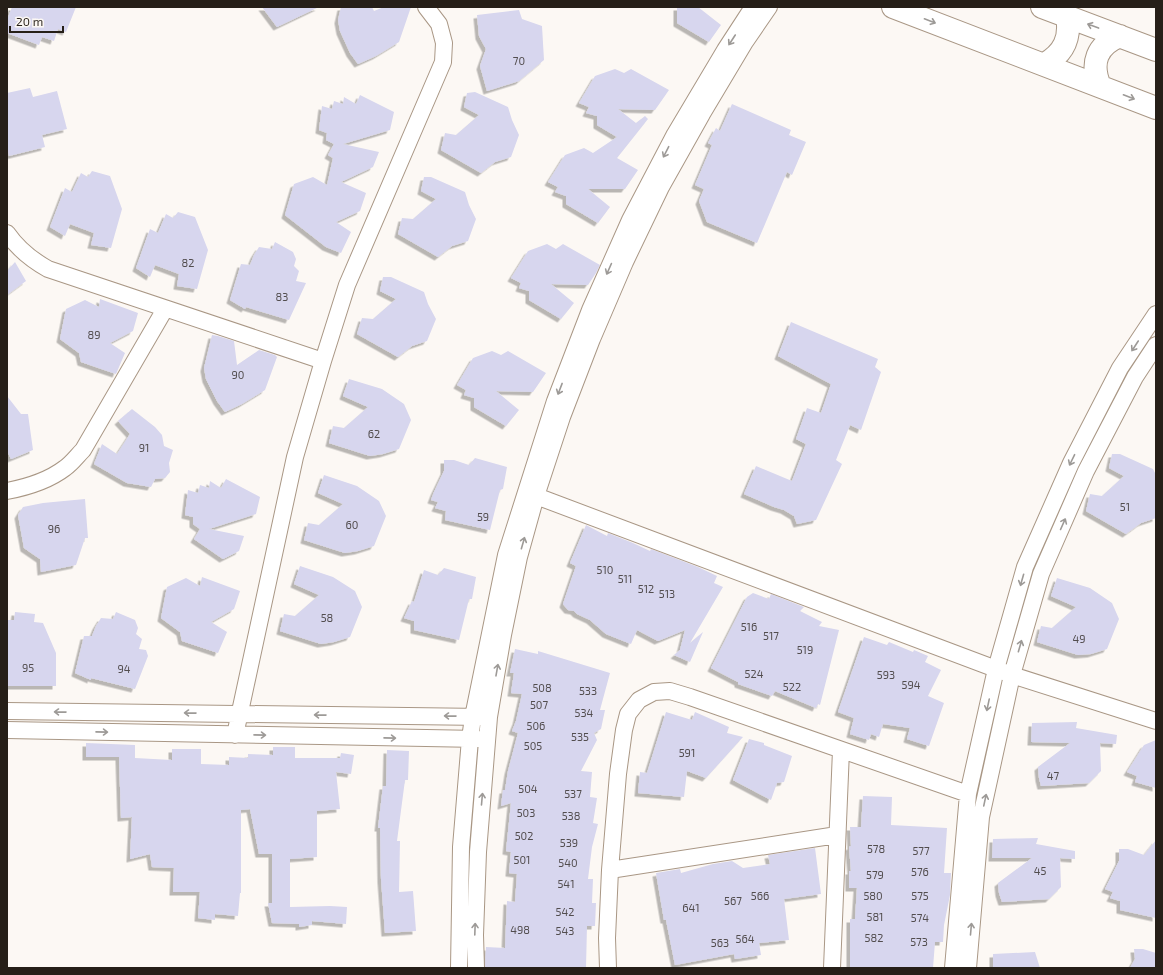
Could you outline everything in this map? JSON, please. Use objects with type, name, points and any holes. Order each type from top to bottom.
[{"type":"street","points":[[235,735],[295,457],[323,361],[347,285],[443,62],[444,43],[438,24],[426,7]]},
{"type":"street","points":[[459,968],[461,847],[470,739],[473,717],[506,555],[555,401],[590,310],[630,220],[675,134],[725,50],[753,7]]},
{"type":"street","points":[[476,968],[475,935],[478,852],[489,717],[503,635],[519,557],[536,496],[562,417],[592,339],[625,262],[661,187],[702,114],[745,42],[769,7]]},
{"type":"street","points":[[893,7],[1045,64],[1156,108]]},
{"type":"street","points":[[1042,7],[1156,50]]},
{"type":"street","points":[[1045,64],[1060,52],[1065,43],[1069,25],[1067,16]]},
{"type":"street","points":[[1100,86],[1096,78],[1095,69],[1099,52],[1105,44],[1120,36]]},
{"type":"street","points":[[7,233],[19,248],[33,260],[48,269],[323,361]]},
{"type":"street","points":[[7,491],[23,488],[46,480],[66,467],[83,450],[166,309]]},
{"type":"street","points":[[953,968],[968,794],[996,669],[1025,567],[1071,463],[1120,368],[1156,314]]},
{"type":"street","points":[[968,968],[982,817],[1012,675],[1041,574],[1086,471],[1135,377],[1156,346]]},
{"type":"street","points":[[536,496],[1012,675],[1156,721]]},
{"type":"street","points":[[608,968],[607,938],[610,870],[618,774],[624,730],[628,714],[639,700],[654,692],[670,691],[690,697],[968,794]]},
{"type":"street","points":[[7,711],[489,717]]},
{"type":"street","points":[[7,730],[487,740]]},
{"type":"street","points":[[832,968],[841,750]]},
{"type":"street","points":[[610,870],[837,835]]},
{"type":"building","points":[[12,7],[76,7],[66,32],[58,29],[54,41],[42,37],[39,45],[7,33],[7,20]]},
{"type":"building","points":[[262,7],[319,7],[277,27]]},
{"type":"building","points":[[341,7],[372,7],[374,11],[384,7],[411,7],[399,42],[376,56],[358,64],[350,53],[340,31],[338,20]]},
{"type":"building","points":[[677,7],[698,7],[721,25],[709,42],[677,23]]},
{"type":"building","points":[[519,10],[522,19],[542,26],[544,60],[519,81],[487,91],[480,66],[486,49],[479,36],[477,15]]},
{"type":"building","points":[[615,69],[624,73],[631,69],[669,90],[655,110],[618,109],[636,123],[645,116],[648,119],[617,158],[638,170],[625,189],[588,189],[610,207],[598,223],[566,204],[566,196],[555,192],[558,187],[548,182],[565,155],[584,148],[593,153],[617,137],[597,125],[597,116],[586,113],[589,107],[579,103],[595,76]]},
{"type":"building","points":[[30,88],[33,97],[57,91],[67,129],[42,135],[45,147],[9,156],[7,148],[7,93]]},
{"type":"building","points":[[475,92],[508,107],[519,135],[511,157],[495,162],[481,173],[441,150],[445,133],[456,135],[479,115],[464,107],[467,93]]},
{"type":"building","points":[[360,95],[394,112],[390,130],[343,144],[379,152],[373,167],[341,182],[366,193],[360,211],[336,222],[351,232],[341,253],[326,247],[285,215],[294,184],[313,177],[327,185],[333,158],[328,155],[334,144],[326,140],[327,133],[319,130],[322,106],[332,109],[334,101],[343,104],[344,97],[356,104]]},
{"type":"building","points":[[732,104],[791,130],[789,135],[806,142],[792,175],[787,172],[757,243],[707,222],[699,201],[704,189],[695,185],[712,145],[708,143],[716,128],[720,131]]},
{"type":"building","points":[[92,171],[110,176],[122,209],[111,248],[91,245],[94,233],[70,224],[65,236],[50,227],[65,188],[72,192],[81,173],[88,177]]},
{"type":"building","points":[[424,177],[431,177],[465,192],[469,205],[476,219],[468,241],[452,246],[438,257],[398,234],[402,218],[413,219],[436,199],[421,191]]},
{"type":"building","points":[[178,212],[195,217],[208,250],[197,289],[177,286],[179,274],[155,265],[150,277],[136,268],[150,229],[158,233],[166,214],[173,218]]},
{"type":"building","points":[[275,242],[293,252],[296,259],[294,266],[299,271],[296,281],[306,283],[289,320],[246,307],[245,309],[230,300],[241,264],[250,265],[259,247],[272,249]]},
{"type":"building","points":[[547,244],[556,249],[563,244],[600,265],[588,285],[551,284],[574,303],[561,319],[529,300],[529,291],[519,288],[521,283],[511,278],[528,251]]},
{"type":"building","points":[[15,262],[26,281],[7,295],[7,271]]},
{"type":"building","points":[[383,277],[391,277],[424,292],[428,304],[436,319],[427,341],[412,346],[398,357],[357,334],[362,318],[373,319],[396,299],[380,291]]},
{"type":"building","points":[[100,299],[138,313],[133,331],[110,343],[125,353],[116,374],[81,362],[79,353],[60,339],[66,309],[85,300],[99,307]]},
{"type":"building","points":[[791,322],[878,359],[875,367],[881,372],[861,430],[850,425],[836,460],[842,464],[816,520],[797,524],[794,516],[784,510],[744,494],[756,466],[792,481],[806,444],[796,439],[807,408],[821,413],[831,384],[778,356]]},
{"type":"building","points":[[212,335],[234,341],[237,365],[259,350],[277,357],[265,390],[225,412],[217,401],[206,379],[204,368]]},
{"type":"building","points":[[492,351],[501,355],[508,351],[546,373],[533,392],[496,391],[519,410],[506,426],[474,407],[474,398],[464,395],[466,390],[457,385],[473,358]]},
{"type":"building","points":[[349,379],[382,389],[404,404],[411,420],[399,449],[370,456],[329,443],[333,426],[344,428],[368,407],[343,396]]},
{"type":"building","points":[[7,396],[21,414],[28,414],[33,450],[11,459],[7,451]]},
{"type":"building","points":[[132,409],[155,427],[162,435],[164,446],[173,450],[169,463],[170,472],[165,478],[155,479],[151,487],[127,483],[94,464],[102,444],[117,454],[130,434],[118,421]]},
{"type":"building","points":[[1112,454],[1120,454],[1153,469],[1156,475],[1156,518],[1141,523],[1126,534],[1086,511],[1090,494],[1102,496],[1124,476],[1109,468]]},
{"type":"building","points":[[475,458],[507,467],[503,489],[500,490],[490,530],[445,520],[446,511],[435,508],[438,502],[431,500],[444,471],[444,460],[454,460],[469,465]]},
{"type":"building","points":[[324,475],[357,486],[379,501],[386,516],[374,546],[345,553],[304,540],[308,523],[319,525],[343,504],[318,493]]},
{"type":"building","points":[[226,479],[260,497],[256,514],[209,529],[244,536],[239,551],[223,559],[194,539],[200,529],[193,524],[193,517],[185,515],[188,490],[198,493],[200,485],[209,488],[210,481],[221,488]]},
{"type":"building","points":[[85,499],[88,538],[85,538],[76,565],[41,572],[40,559],[24,548],[18,515],[23,507],[43,503]]},
{"type":"building","points":[[586,525],[607,536],[608,533],[650,551],[651,549],[698,567],[717,576],[714,583],[723,587],[690,643],[703,632],[690,662],[674,655],[680,650],[685,630],[658,641],[637,630],[631,644],[606,634],[590,620],[574,611],[568,610],[563,604],[576,566],[570,563]]},
{"type":"building","points":[[300,566],[333,577],[355,591],[362,607],[350,637],[321,644],[280,631],[284,614],[295,616],[319,595],[294,584]]},
{"type":"building","points":[[444,568],[476,577],[472,599],[469,599],[459,640],[414,630],[414,621],[404,618],[412,601],[414,602],[424,570],[438,575]]},
{"type":"building","points":[[202,577],[240,591],[234,609],[211,622],[227,632],[218,653],[182,641],[180,632],[161,618],[167,587],[186,578],[200,586]]},
{"type":"building","points":[[1057,578],[1090,588],[1112,603],[1119,619],[1107,649],[1091,654],[1078,655],[1037,642],[1041,626],[1052,628],[1076,607],[1051,596]]},
{"type":"building","points":[[753,593],[769,599],[771,594],[804,607],[800,611],[822,622],[819,626],[839,630],[820,705],[818,704],[816,708],[775,691],[772,696],[738,684],[738,682],[711,668],[747,597]]},
{"type":"building","points":[[15,612],[35,614],[34,622],[43,623],[56,653],[56,686],[7,686],[7,620],[14,620]]},
{"type":"building","points":[[116,612],[135,620],[138,628],[136,634],[142,639],[139,649],[146,650],[148,656],[135,689],[91,678],[91,680],[75,673],[84,636],[92,636],[101,618],[113,619]]},
{"type":"building","points":[[864,637],[887,645],[889,642],[913,652],[914,650],[928,656],[925,662],[941,670],[928,696],[944,703],[929,746],[907,739],[910,728],[883,724],[879,737],[871,734],[869,740],[850,734],[854,718],[838,712]]},
{"type":"building","points":[[515,649],[538,654],[538,651],[610,673],[600,710],[605,710],[601,729],[594,733],[597,740],[581,771],[592,772],[590,797],[597,798],[593,823],[598,824],[592,847],[588,879],[593,879],[592,903],[596,903],[595,926],[587,926],[586,968],[485,968],[486,947],[505,948],[507,901],[515,902],[517,874],[509,873],[511,852],[506,851],[511,803],[501,806],[503,790],[505,790],[508,771],[518,733],[512,731],[516,721],[522,694],[511,693],[514,673],[510,673]]},
{"type":"building","points":[[666,712],[692,720],[695,712],[729,727],[727,733],[743,737],[706,778],[687,771],[684,797],[638,793],[640,772],[647,773]]},
{"type":"building","points":[[1077,722],[1076,728],[1117,735],[1116,744],[1100,743],[1101,771],[1089,783],[1041,786],[1038,767],[1070,743],[1031,742],[1032,723]]},
{"type":"building","points":[[749,739],[764,743],[764,745],[792,756],[784,782],[777,783],[771,800],[733,780]]},
{"type":"building","points":[[1156,740],[1156,788],[1135,782],[1137,776],[1127,772],[1144,745]]},
{"type":"building","points":[[86,743],[135,745],[135,758],[172,760],[172,749],[201,749],[201,764],[229,765],[229,757],[248,758],[248,754],[273,755],[273,747],[295,747],[295,758],[340,758],[341,753],[354,755],[351,774],[336,772],[340,809],[317,811],[317,857],[290,859],[290,907],[347,907],[346,924],[312,921],[312,925],[299,927],[299,924],[272,923],[268,903],[272,903],[272,854],[259,854],[250,809],[241,810],[241,893],[238,916],[215,914],[215,920],[198,918],[200,892],[173,892],[174,868],[152,867],[150,854],[130,859],[132,817],[121,818],[119,757],[86,757]]},
{"type":"building","points":[[387,750],[409,751],[408,780],[405,780],[397,841],[400,841],[399,892],[413,891],[416,931],[385,933],[381,879],[380,828],[378,828],[383,786],[386,786]]},
{"type":"building","points":[[863,796],[892,797],[891,825],[947,828],[944,873],[951,873],[950,895],[944,925],[943,942],[935,942],[933,968],[850,968],[850,919],[855,919],[857,888],[849,888],[849,871],[851,871],[849,847],[851,846],[850,827],[861,827]]},
{"type":"building","points":[[1038,838],[1036,844],[1075,851],[1075,859],[1060,858],[1061,887],[1049,899],[1002,902],[998,883],[1032,858],[992,858],[993,839]]},
{"type":"building","points":[[1156,840],[1156,918],[1120,910],[1120,901],[1110,898],[1113,892],[1105,889],[1119,861],[1119,849],[1128,849],[1144,855]]},
{"type":"building","points":[[815,848],[821,894],[784,899],[789,940],[759,943],[761,955],[735,959],[734,954],[675,965],[666,920],[664,920],[656,873],[680,869],[681,873],[713,864],[732,861],[743,868],[770,864],[768,855]]},
{"type":"building","points":[[1134,949],[1143,949],[1156,953],[1156,968],[1130,968],[1135,959]]},
{"type":"building","points":[[1035,952],[1040,968],[993,968],[993,954]]}]
